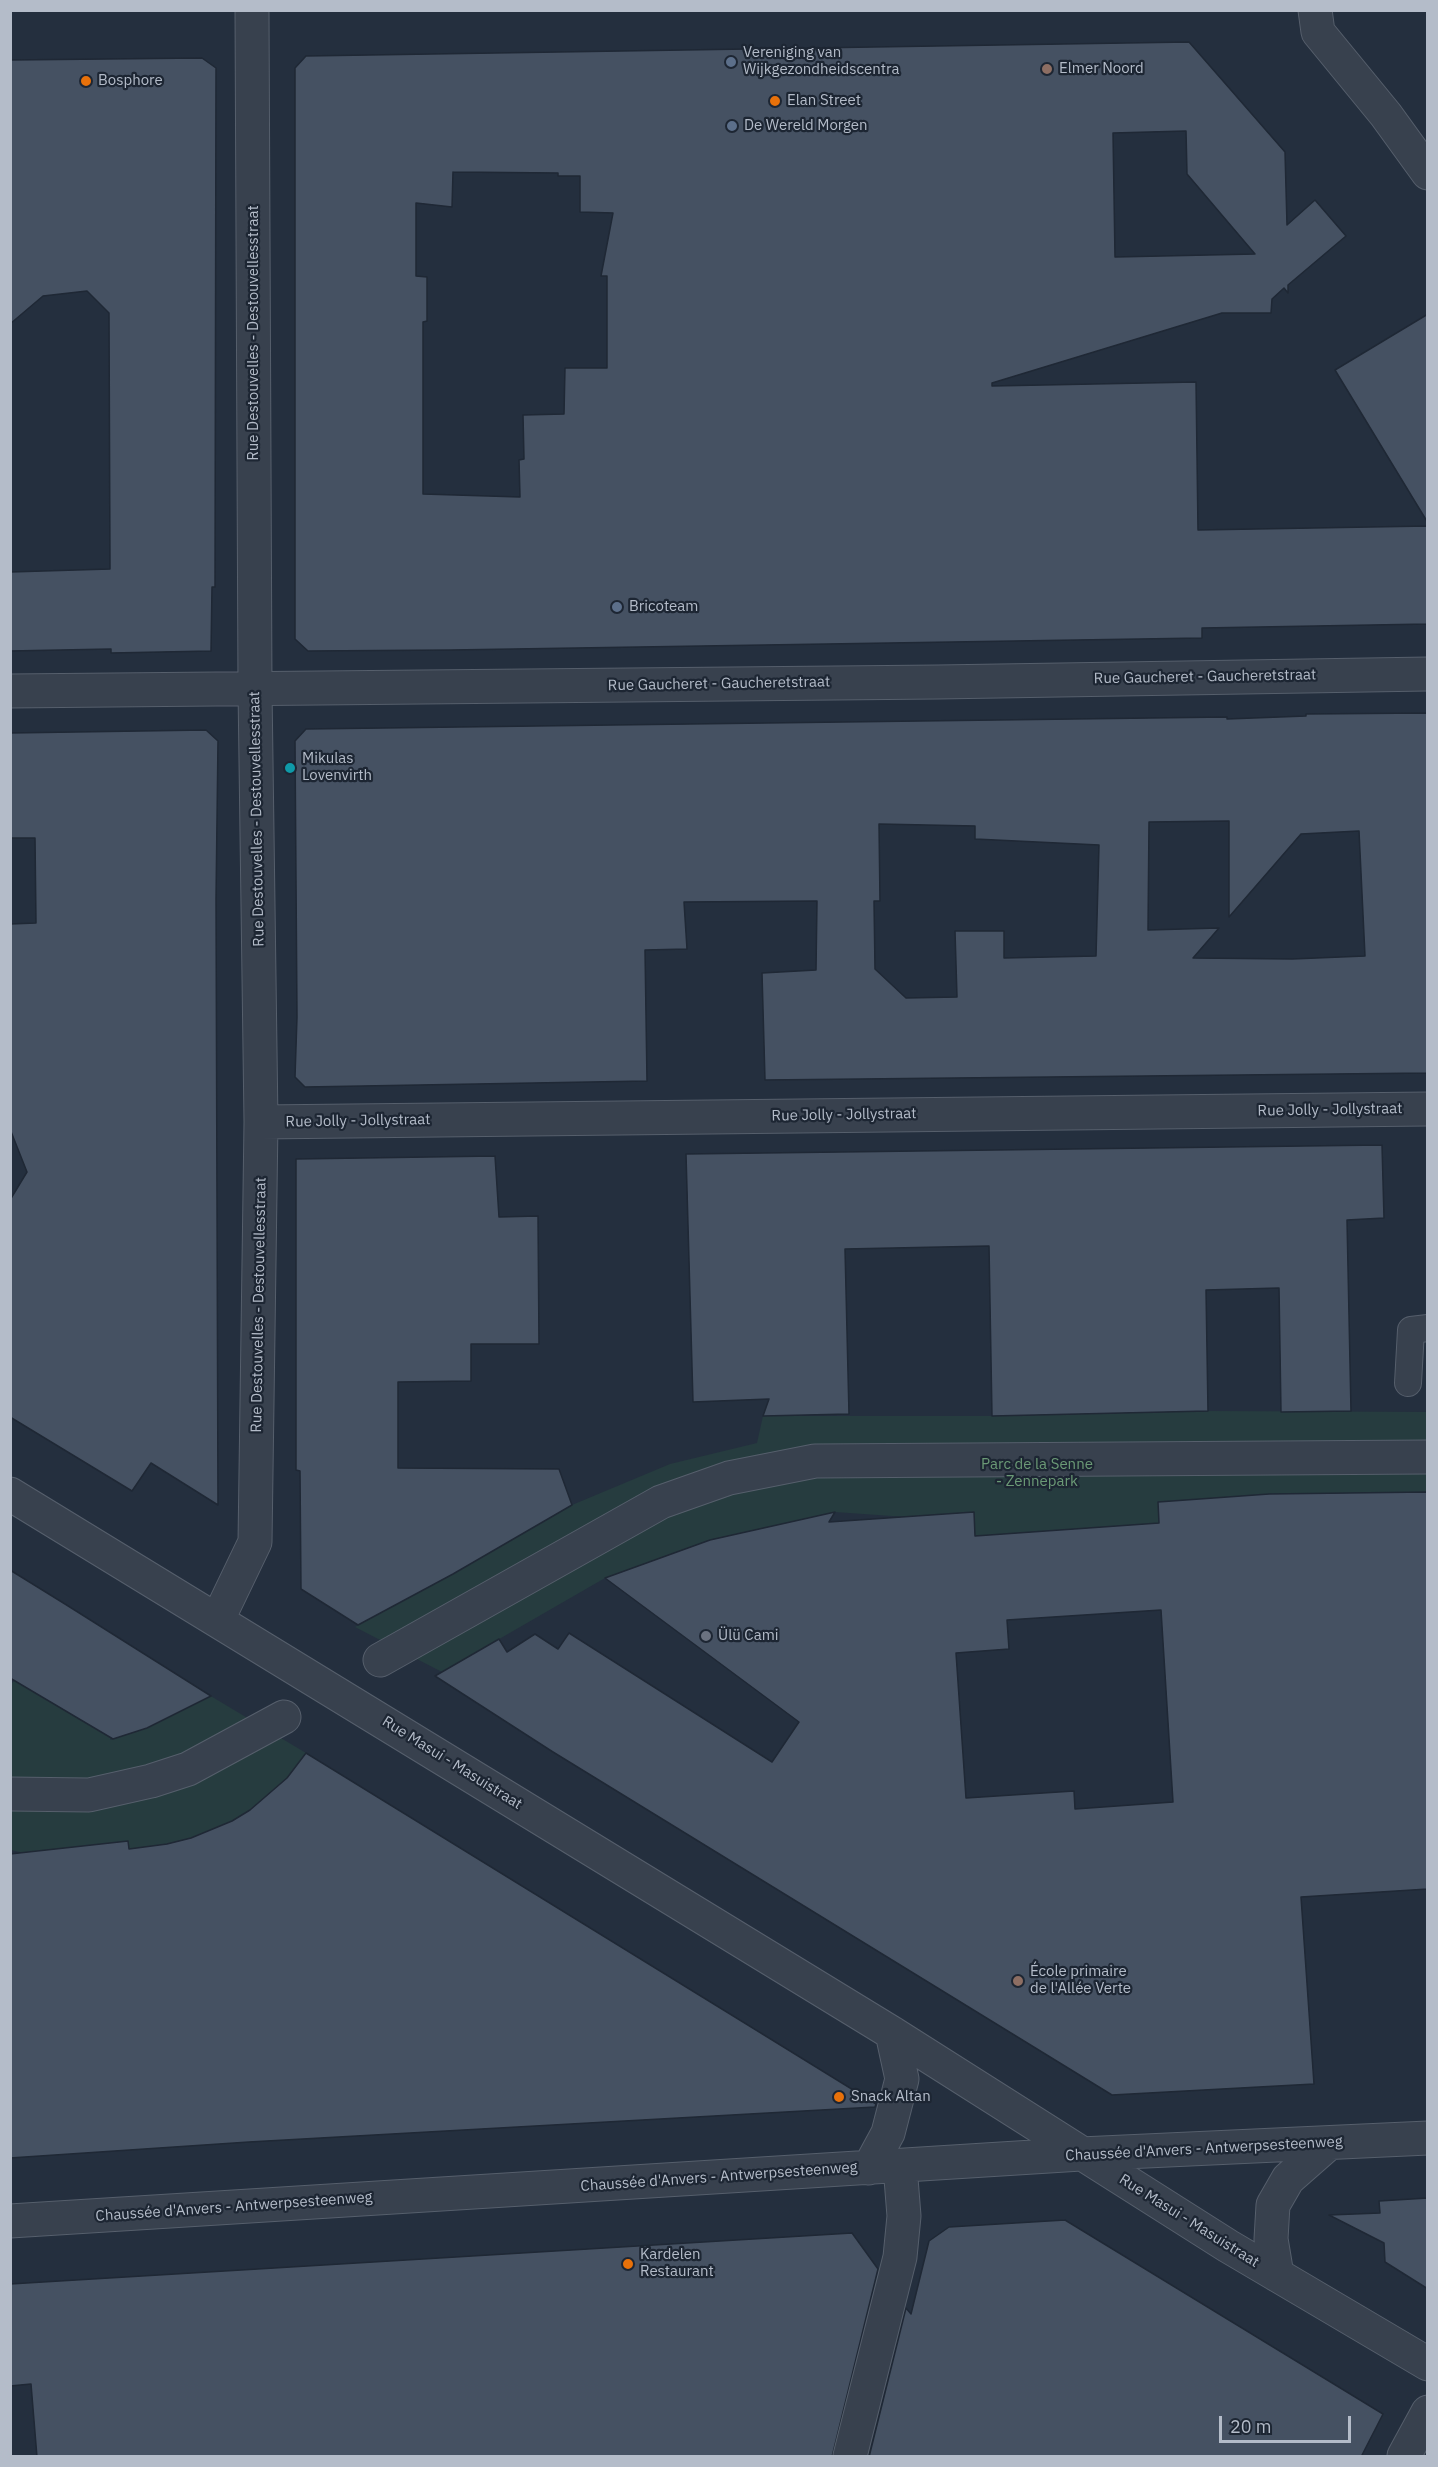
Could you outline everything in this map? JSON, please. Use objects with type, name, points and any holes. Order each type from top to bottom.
[{"type":"street","name":"Rue Destouvelles - Destouvellesstraat","points":[[218,1619],[255,1542],[261,1122],[255,689],[252,10]]},
{"type":"street","points":[[1315,10],[1318,32],[1386,115],[1428,173]]},
{"type":"street","name":"Rue Gaucheret - Gaucheretstraat","points":[[10,691],[1428,674]]},
{"type":"street","name":"Rue Jolly - Jollystraat","points":[[261,1122],[1428,1109]]},
{"type":"street","points":[[380,1659],[661,1503],[729,1478],[815,1461],[1428,1457]]},
{"type":"street","name":"Rue Masui - Masuistraat","points":[[10,1494],[218,1619],[892,2033],[1081,2154],[1277,2275],[1428,2364]]},
{"type":"street","points":[[10,1794],[89,1795],[151,1781],[188,1769],[284,1717]]},
{"type":"street","points":[[850,2457],[900,2257],[904,2216],[884,2167],[888,2133],[902,2079],[892,2033]]},
{"type":"street","name":"Chaussée d'Anvers - Antwerpsesteenweg","points":[[10,2221],[1081,2154],[1428,2138]]},
{"type":"street","points":[[1277,2275],[1271,2239],[1273,2205],[1288,2179],[1329,2143]]},
{"type":"street","points":[[1404,2457],[1428,2412]]},
{"type":"lane","points":[[1408,1383],[1411,1330],[1428,1328]]},
{"type":"green space","name":"Parc de la Senne - Zennepark","points":[[1208,1411],[1427,1412],[1427,1492],[1274,1494],[1159,1523],[975,1536],[974,1512],[906,1517],[835,1512],[709,1540],[605,1578],[442,1672],[355,1627],[572,1505],[670,1464],[757,1443],[763,1416],[992,1416]]},
{"type":"green space","points":[[15,1680],[82,1721],[96,1696],[120,1719],[110,1740],[147,1728],[209,1695],[306,1753],[287,1778],[250,1810],[232,1821],[191,1838],[129,1849],[127,1841],[24,1853],[11,1850],[10,1685]]},
{"type":"building","points":[[1189,42],[1285,152],[1287,225],[1315,200],[1346,236],[1288,285],[1288,293],[1284,288],[1272,299],[1271,313],[1222,313],[992,383],[992,386],[1196,382],[1198,530],[1428,526],[1428,624],[1202,628],[1202,638],[308,651],[295,639],[295,68],[306,56]],"holes":[[[1186,131],[1187,174],[1255,254],[1115,257],[1113,133]],[[453,172],[558,173],[558,176],[580,176],[580,212],[613,213],[601,276],[607,276],[607,368],[565,368],[564,414],[523,415],[524,459],[519,460],[520,497],[423,494],[423,322],[427,321],[427,277],[416,276],[416,203],[452,207]]]},
{"type":"building","points":[[202,58],[216,68],[215,587],[212,587],[211,651],[111,653],[111,649],[10,651],[10,572],[110,569],[109,313],[87,291],[43,296],[10,324],[10,60]]},
{"type":"building","points":[[1428,314],[1428,523],[1335,370]]},
{"type":"building","points":[[1428,713],[1428,1073],[765,1080],[762,973],[816,970],[817,901],[684,902],[687,949],[645,950],[647,1081],[305,1087],[295,1077],[297,1017],[295,741],[306,729],[1227,717],[1227,719],[1306,716],[1306,714]],"holes":[[[1229,821],[1229,917],[1301,834],[1359,831],[1365,956],[1292,959],[1193,958],[1219,928],[1148,930],[1149,822]],[[879,824],[975,826],[975,839],[1099,845],[1096,956],[1004,958],[1004,931],[955,931],[957,997],[906,998],[875,969],[874,901],[880,901]]]},
{"type":"building","points":[[206,730],[218,741],[216,899],[218,1505],[151,1463],[132,1491],[10,1417],[10,1200],[27,1172],[10,1129],[10,924],[36,923],[35,838],[10,838],[10,733]]},
{"type":"building","points":[[1382,1145],[1384,1218],[1347,1220],[1351,1411],[1281,1412],[1279,1288],[1206,1290],[1208,1411],[992,1416],[989,1246],[845,1249],[849,1414],[763,1416],[769,1399],[693,1402],[686,1154]]},
{"type":"building","points":[[495,1156],[499,1217],[538,1216],[539,1344],[471,1344],[471,1381],[398,1382],[398,1468],[559,1469],[572,1505],[453,1574],[358,1625],[301,1589],[300,1471],[296,1470],[296,1159]]},
{"type":"building","points":[[1428,1492],[1428,1889],[1301,1897],[1314,2084],[1112,2095],[553,1752],[435,1676],[499,1639],[507,1652],[535,1634],[558,1649],[569,1633],[772,1762],[799,1722],[605,1578],[710,1540],[835,1512],[829,1522],[974,1512],[975,1536],[1159,1523],[1158,1502],[1269,1494]],"holes":[[[1161,1610],[1173,1802],[1075,1809],[1074,1791],[966,1798],[956,1653],[1009,1649],[1007,1620]]]},
{"type":"building","points":[[10,1570],[211,1696],[147,1728],[113,1739],[10,1678]]},
{"type":"building","points":[[306,1753],[876,2104],[875,2107],[249,2142],[10,2158],[10,1854],[128,1841],[129,1849],[191,1838],[232,1821],[250,1810],[287,1778]]},
{"type":"building","points":[[1428,2198],[1428,2289],[1385,2262],[1384,2243],[1329,2215],[1380,2213],[1379,2201]]},
{"type":"building","points":[[1065,2220],[1383,2414],[1361,2457],[869,2457],[906,2308],[911,2314],[929,2241],[949,2227]]},
{"type":"building","points":[[852,2233],[878,2269],[832,2457],[37,2457],[31,2384],[10,2386],[10,2284]]},
{"type":"place","name":"Vereniging van Wijkgezondheidscentra","points":[[731,62]]},
{"type":"place","name":"Elmer Noord","points":[[1047,69]]},
{"type":"place","name":"Bosphore","points":[[86,81]]},
{"type":"place","name":"Elan Street","points":[[775,101]]},
{"type":"place","name":"De Wereld Morgen","points":[[732,126]]},
{"type":"place","name":"Bricoteam","points":[[617,607]]},
{"type":"place","name":"Mikulas Lovenvirth","points":[[290,768]]},
{"type":"place","name":"Ülü Cami","points":[[706,1636]]},
{"type":"place","name":"École primaire de l'Allée Verte","points":[[1018,1981]]},
{"type":"place","name":"Snack Altan","points":[[839,2097]]},
{"type":"place","name":"Kardelen Restaurant","points":[[628,2264]]}]
